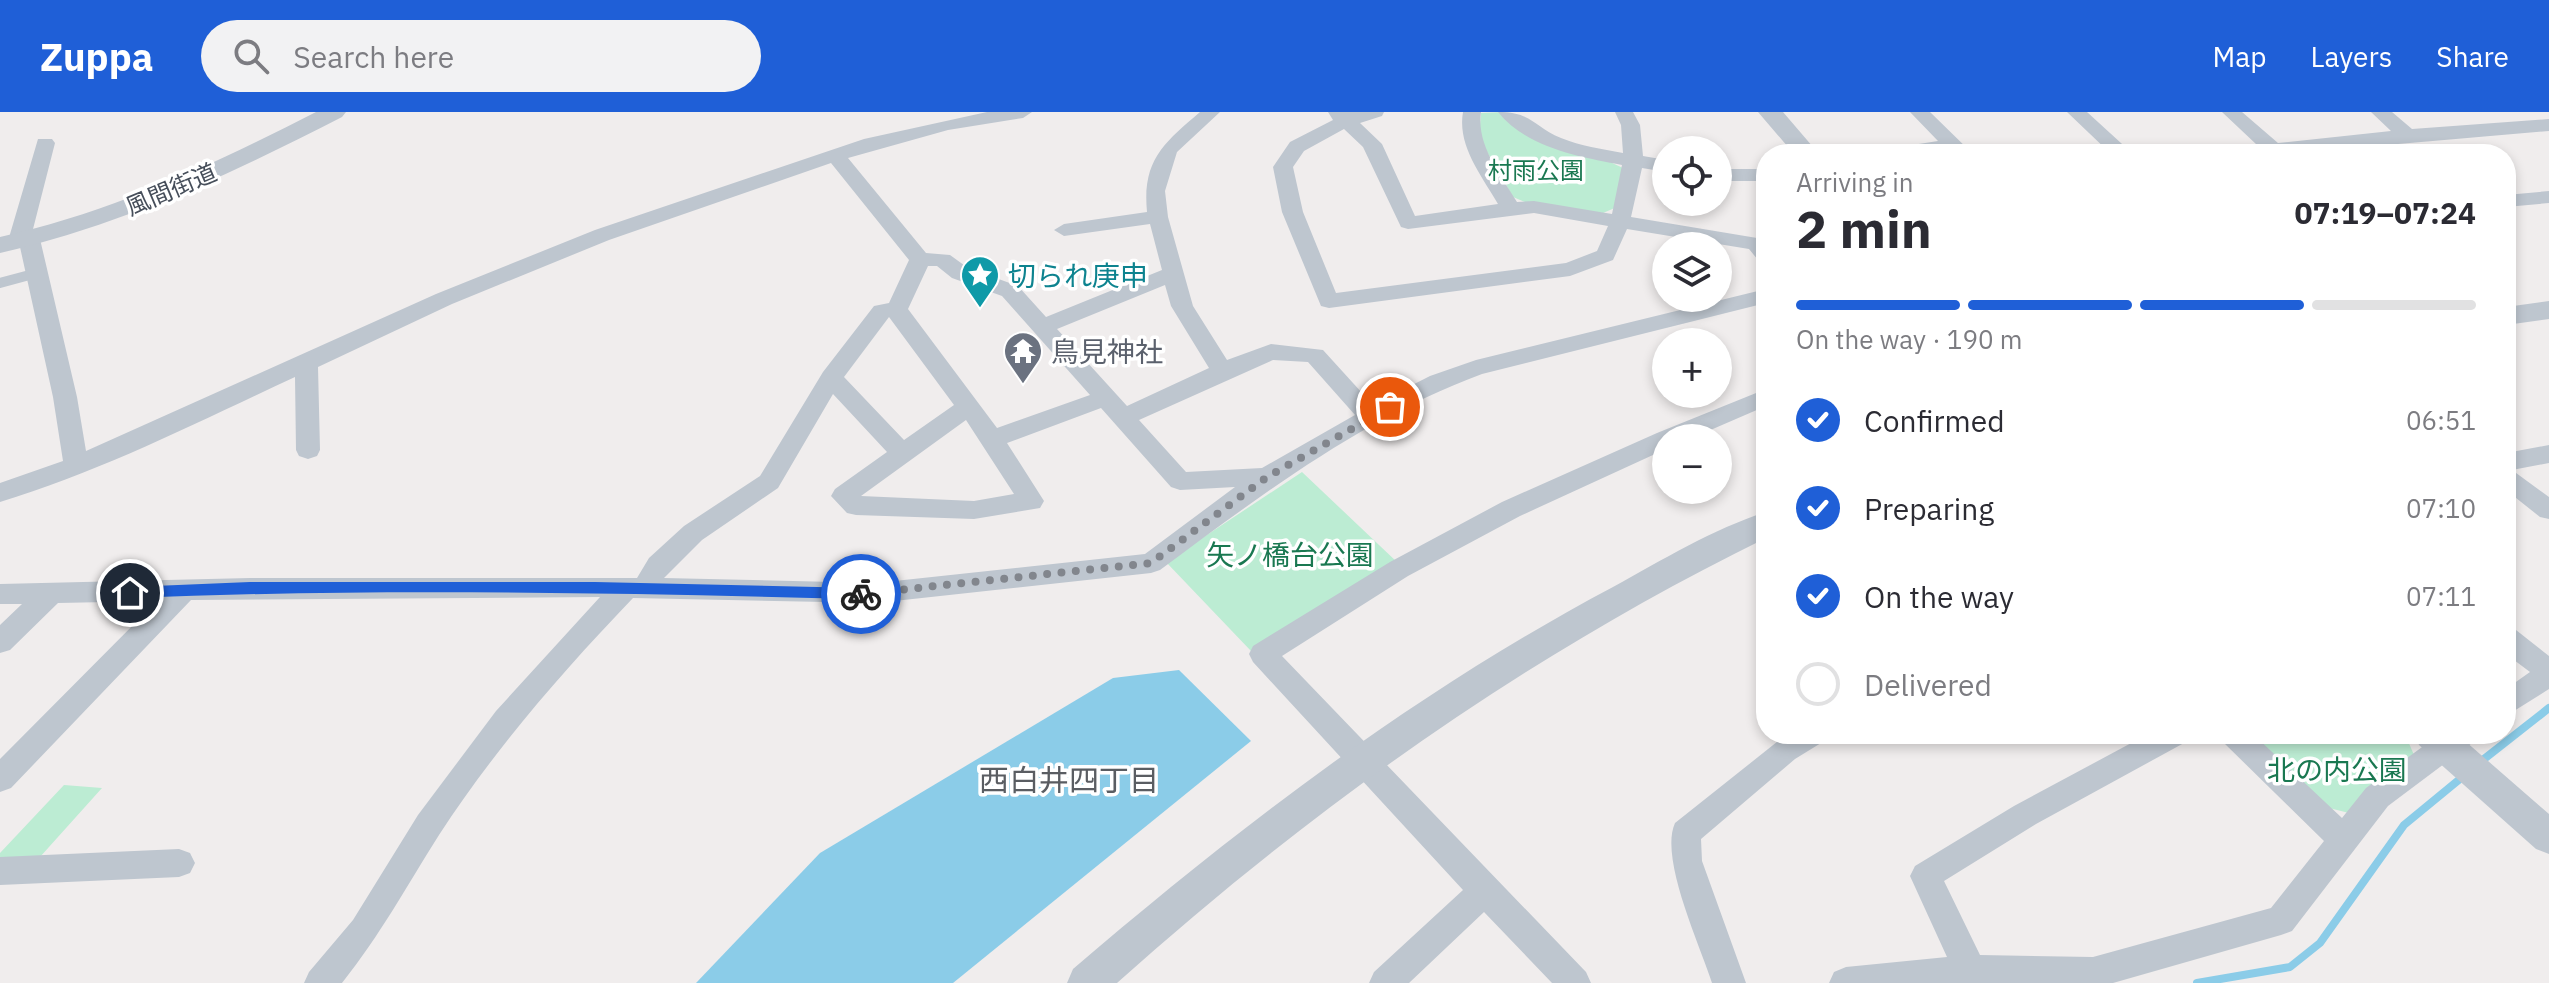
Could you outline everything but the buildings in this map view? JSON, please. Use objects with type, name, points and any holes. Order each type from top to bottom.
[{"type":"street","name":"風間街道","points":[[16,242],[144,203],[334,112]]},
{"type":"street","points":[[0,493],[76,465],[306,366],[511,270],[836,156],[934,127],[1023,112]]},
{"type":"street","points":[[1211,112],[1168,150],[1155,191],[1158,217],[1182,306],[1222,371]]},
{"type":"street","points":[[1375,112],[1342,117],[1309,137],[1291,153],[1282,168],[1285,189],[1329,301],[1570,269],[1605,255],[1620,220],[1633,160],[1633,133],[1630,118],[1624,112]]},
{"type":"street","points":[[1472,112],[1468,121],[1469,136],[1511,208]]},
{"type":"street","points":[[1507,112],[1563,146],[1652,163]]},
{"type":"street","points":[[1770,112],[1798,144]]},
{"type":"street","points":[[1919,112],[1953,144]]},
{"type":"street","points":[[2076,112],[2112,144]]},
{"type":"street","points":[[2231,112],[2267,144]]},
{"type":"street","points":[[2380,112],[2408,135]]},
{"type":"street","points":[[2530,112],[2548,125]]},
{"type":"street","points":[[1342,117],[1372,144],[1408,223],[1511,208],[1553,209],[1756,244]]},
{"type":"street","points":[[2314,144],[2548,125]]},
{"type":"street","points":[[45,143],[16,242],[37,273],[76,465]]},
{"type":"street","points":[[836,156],[920,259],[942,260],[960,273],[1010,291],[1180,481],[1267,477]]},
{"type":"street","points":[[1732,175],[1756,175]]},
{"type":"street","points":[[2516,200],[2549,197]]},
{"type":"street","points":[[1064,230],[1158,217]]},
{"type":"street","points":[[897,309],[920,259]]},
{"type":"street","points":[[1042,327],[1174,273]]},
{"type":"street","points":[[0,594],[250,588],[636,588],[876,593],[1151,563],[1267,477],[1370,417],[1438,382],[1476,368],[1756,298]]},
{"type":"street","points":[[321,983],[364,931],[429,825],[506,719],[576,639],[636,588],[693,533],[769,482],[831,378],[882,311],[897,309]]},
{"type":"street","points":[[897,309],[992,439],[1031,501],[974,510],[856,506],[844,496],[968,407]]},
{"type":"street","points":[[2516,315],[2549,310]]},
{"type":"street","points":[[1124,417],[1222,371],[1271,352],[1315,355],[1370,417]]},
{"type":"street","points":[[306,366],[308,450]]},
{"type":"street","points":[[831,378],[902,453]]},
{"type":"street","points":[[992,439],[1106,398]]},
{"type":"street","points":[[1703,424],[1756,401]]},
{"type":"street","points":[[1574,983],[1263,654],[1399,569],[1511,509],[1652,446]]},
{"type":"street","points":[[2516,460],[2549,454]]},
{"type":"street","points":[[2516,485],[2549,510]]},
{"type":"street","points":[[1087,983],[1154,923],[1441,708],[1556,636],[1756,529]]},
{"type":"street","points":[[0,779],[183,591]]},
{"type":"street","points":[[0,642],[50,594]]},
{"type":"street","points":[[2516,646],[2549,673],[2516,697]]},
{"type":"street","points":[[1729,983],[1686,861],[1686,833],[1795,744]]},
{"type":"street","points":[[1970,970],[1926,876],[2025,815],[2156,744]]},
{"type":"street","points":[[2244,744],[2344,840]]},
{"type":"street","points":[[1846,983],[1970,970],[2093,973],[2281,920],[2377,797],[2445,744]]},
{"type":"street","points":[[2450,744],[2489,784],[2549,837]]},
{"type":"street","points":[[0,871],[179,863]]},
{"type":"street","points":[[1386,983],[1484,891]]},
{"type":"lane","points":[[0,283],[37,273]]},
{"type":"green space","name":"村雨公園","points":[[1502,112],[1623,168],[1617,207],[1603,213],[1527,203],[1513,197],[1479,138],[1481,113]]},
{"type":"green space","name":"矢ノ橋台公園","points":[[1302,472],[1398,563],[1251,651],[1166,562]]},
{"type":"green space","name":"北の内公園","points":[[2259,744],[2409,744],[2414,755],[2349,813],[2325,807]]},
{"type":"green space","points":[[64,785],[102,788],[40,857],[0,858],[0,853]]},
{"type":"water","points":[[1179,670],[1251,741],[953,983],[696,983],[820,853],[1113,678]]},
{"type":"waterway","points":[[2516,734],[2549,708]]},
{"type":"waterway","points":[[2479,763],[2503,744]]},
{"type":"waterway","points":[[2197,983],[2290,967],[2320,943],[2404,825],[2466,774]]},
{"type":"way so far","points":[[861,594],[1151,563],[1267,477],[1390,407]]},
{"type":"place","name":"切られ庚申","points":[[980,309]]},
{"type":"place","name":"鳥見神社","points":[[1023,385]]},
{"type":"district","name":"西白井四丁目","points":[[1069,779]]},
{"type":"route","points":[[130,593],[250,588],[627,587],[861,594]]}]
